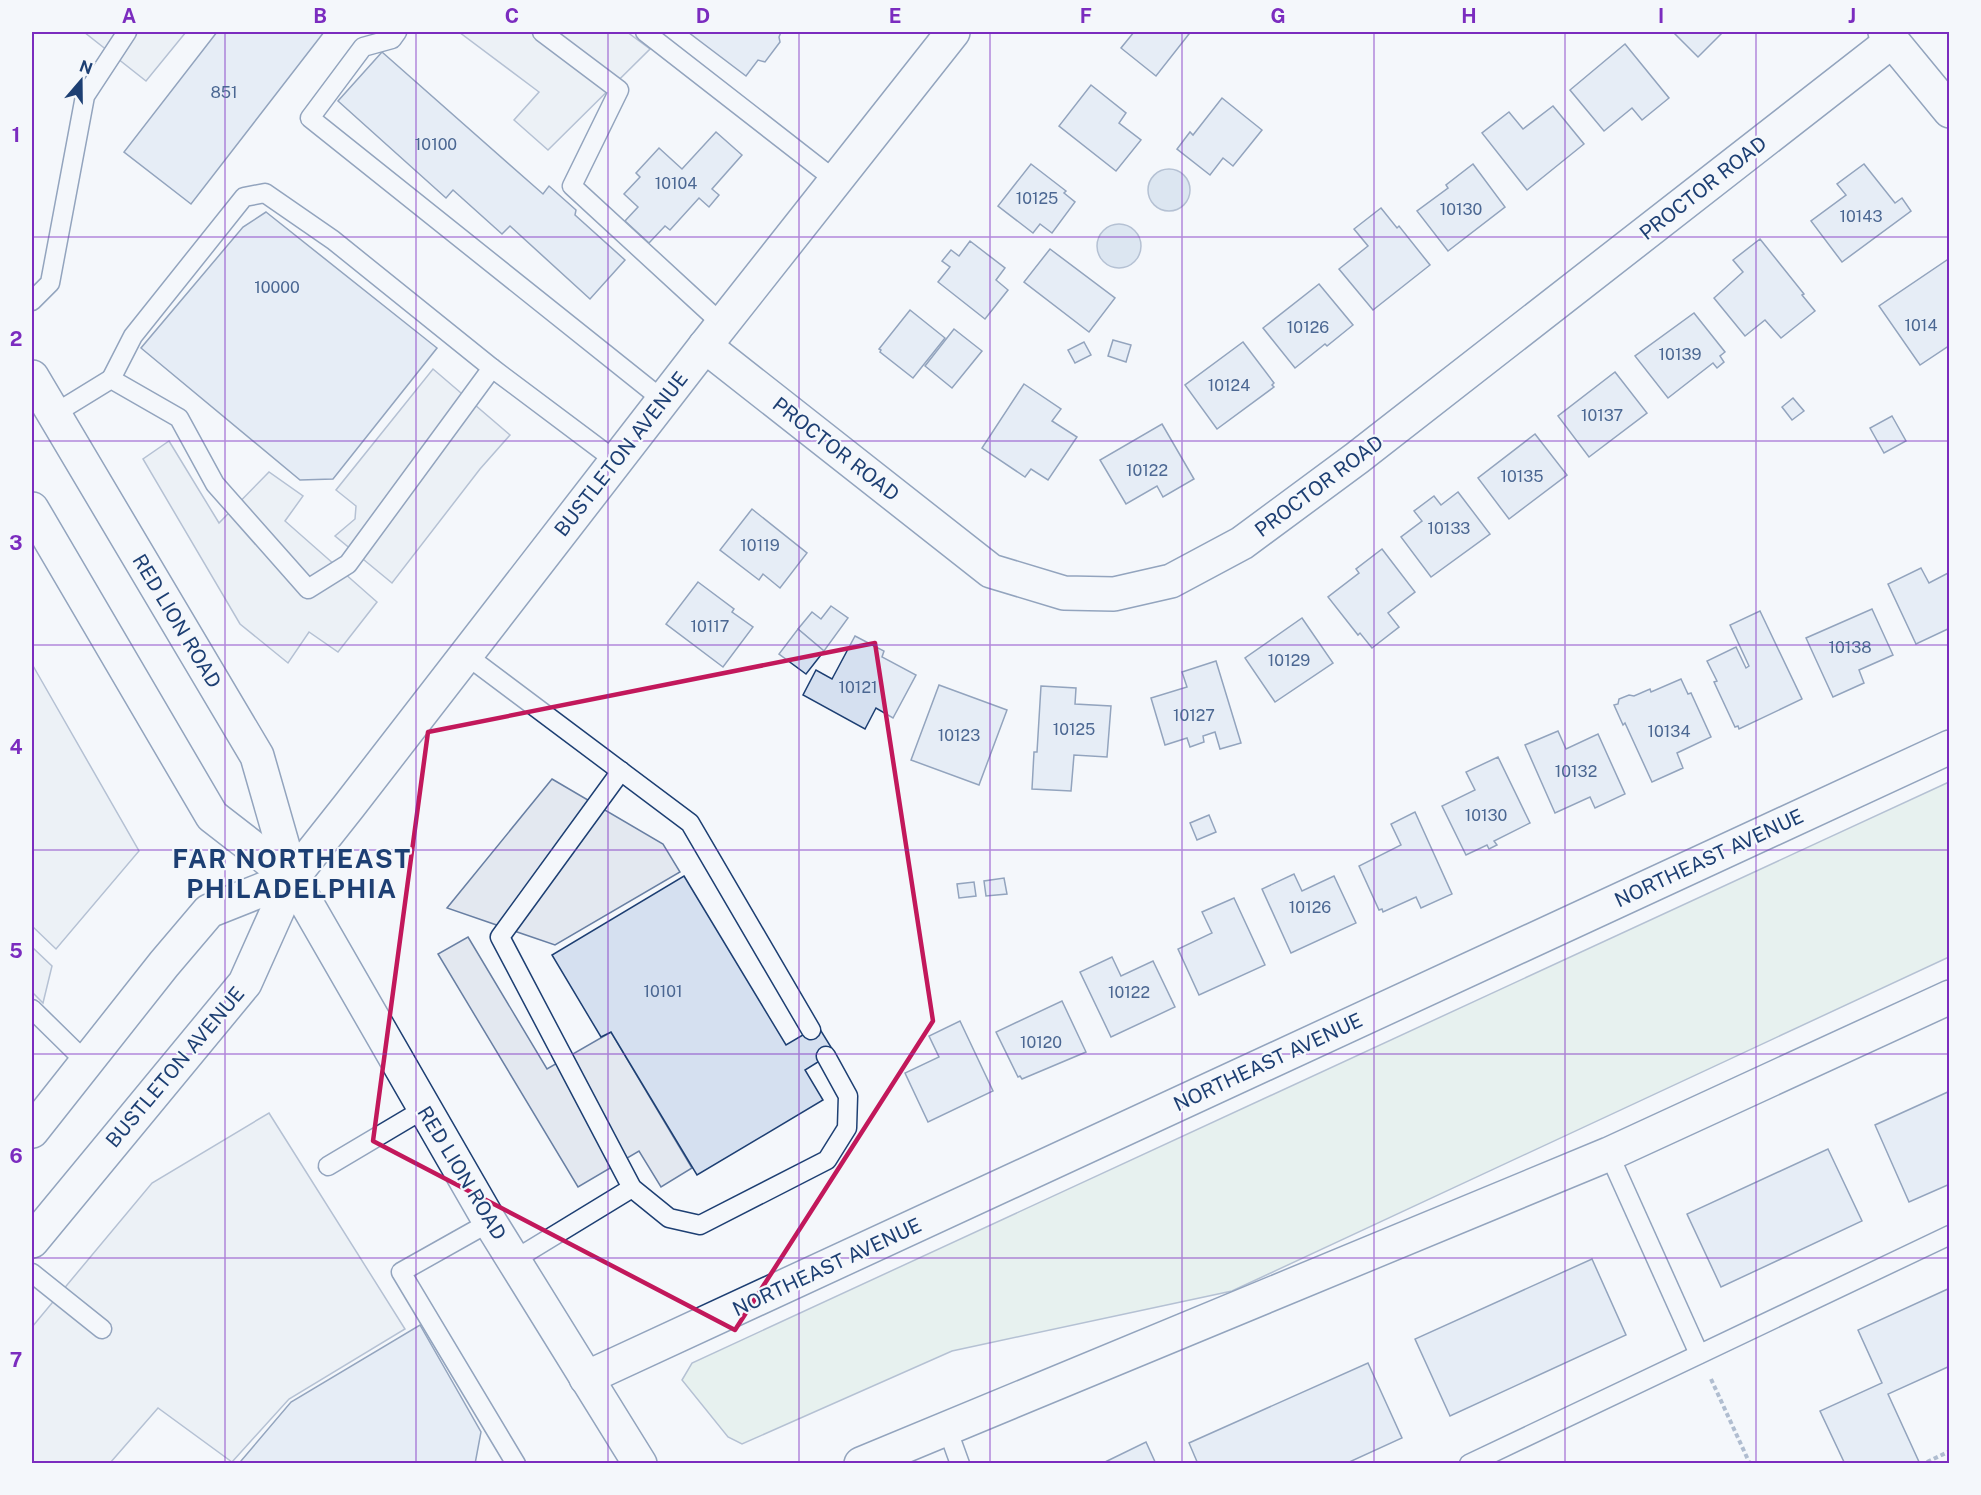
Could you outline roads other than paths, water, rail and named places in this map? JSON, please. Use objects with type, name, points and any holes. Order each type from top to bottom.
[{"type":"street","name":"BUSTLETON AVENUE","points":[[32,1241],[245,983],[292,878],[663,400],[953,32]]},
{"type":"street","name":"PROCTOR ROAD","points":[[714,335],[991,571],[1064,593],[1114,594],[1171,581],[1242,543],[1338,472],[1888,36]]},
{"type":"street","points":[[1888,36],[1950,111]]},
{"type":"street","name":"RED LION ROAD","points":[[32,377],[257,756],[292,878],[490,1222],[640,1464]]},
{"type":"street","name":"RED LION ROAD","points":[[32,509],[212,816],[292,878]]},
{"type":"street","name":"NORTHEAST AVENUE","points":[[586,1378],[1950,747]]},
{"type":"street","points":[[32,1131],[164,964],[209,911],[292,878]]},
{"type":"street","points":[[861,1464],[1609,1154],[1950,997]]},
{"type":"lane","points":[[32,301],[51,283],[85,96],[127,32]]},
{"type":"lane","points":[[397,32],[392,39],[363,47],[310,118],[663,400]]},
{"type":"lane","points":[[542,32],[620,90],[572,186],[714,335]]},
{"type":"lane","points":[[645,32],[835,180]]},
{"type":"lane","points":[[54,414],[111,379],[134,336],[244,197],[265,193],[333,240],[492,368],[616,461]]},
{"type":"lane","points":[[111,379],[179,418],[215,484],[308,589],[348,564],[492,368]]},
{"type":"lane","points":[[466,655],[690,823],[811,1030]]},
{"type":"lane","points":[[621,771],[500,937],[632,1188],[669,1218],[700,1225],[827,1160],[848,1128],[848,1096],[826,1056]]},
{"type":"lane","points":[[32,1009],[86,1062]]},
{"type":"lane","points":[[328,1166],[424,1109]]},
{"type":"lane","points":[[1609,1154],[1699,1354]]},
{"type":"lane","points":[[514,1260],[632,1188]]},
{"type":"lane","points":[[490,1222],[400,1272],[516,1464]]},
{"type":"lane","points":[[1469,1464],[1950,1235]]},
{"type":"lane","points":[[32,1273],[102,1329]]},
{"type":"lane","points":[[947,1428],[960,1464]]},
{"type":"water","points":[[1169,169],[1184,175],[1190,190],[1184,205],[1169,211],[1154,205],[1148,190],[1154,175]]},
{"type":"water","points":[[1119,224],[1134,231],[1141,246],[1134,261],[1119,268],[1104,261],[1097,246],[1104,231]]},
{"type":"district","name":"FAR NORTHEAST PHILADELPHIA","points":[[292,873]]}]
